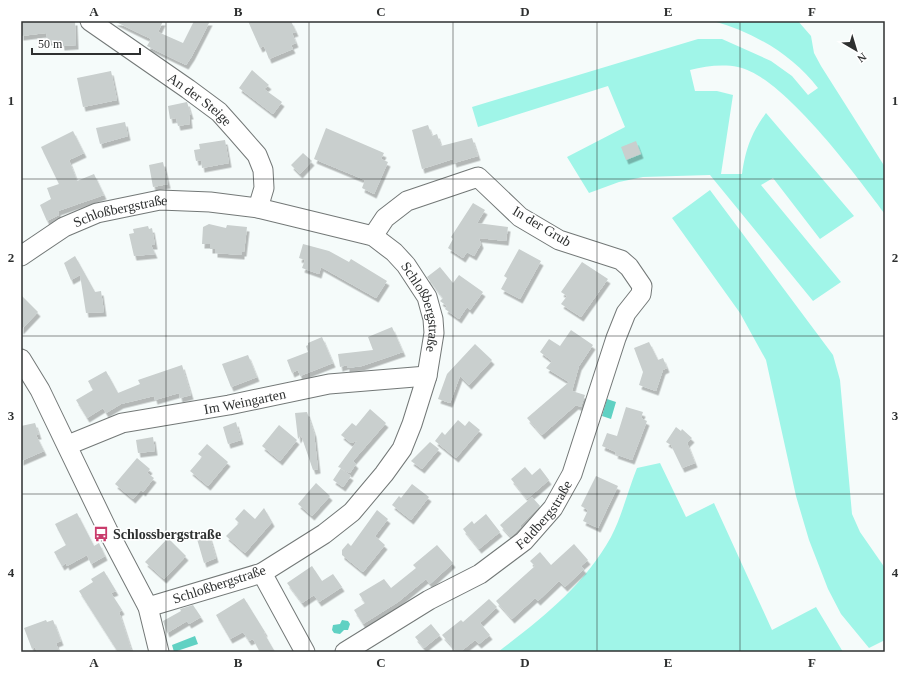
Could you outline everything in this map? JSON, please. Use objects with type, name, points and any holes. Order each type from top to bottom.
[{"type":"street","name":"An der Steige","points":[[90,21],[219,112],[257,155],[263,170],[264,188],[258,208]]},
{"type":"street","name":"In der Grub","points":[[373,236],[385,218],[407,201],[478,177],[520,217],[559,240],[621,260],[629,267],[642,286],[641,294]]},
{"type":"street","name":"Schloßbergstraße","points":[[21,256],[64,227],[97,213],[160,200],[210,202],[258,208],[373,236],[394,252],[406,265],[427,297],[433,318],[434,333],[427,376],[412,424],[402,449],[384,474],[352,512],[324,534],[262,573],[148,607]]},
{"type":"street","name":"Feldbergstraße","points":[[345,652],[429,600],[480,574],[524,541],[553,508],[572,474],[616,338],[626,313],[641,294]]},
{"type":"street","points":[[21,359],[40,390],[68,445],[108,531],[148,607],[159,652]]},
{"type":"street","name":"Im Weingarten","points":[[68,445],[122,423],[229,405],[329,384],[427,376]]},
{"type":"street","points":[[262,573],[305,652]]},
{"type":"shaded area","points":[[713,21],[798,21],[811,36],[814,53],[821,66],[885,167],[885,214],[818,130],[776,89],[756,74],[738,67],[726,66],[702,67],[690,70],[695,91],[717,91],[733,95],[721,174],[742,174],[745,156],[750,142],[756,128],[766,113],[854,216],[820,239],[773,178],[761,185],[841,282],[813,301],[710,175],[643,177],[619,182],[589,193],[567,157],[625,127],[608,86],[478,127],[472,107],[698,39],[722,39],[771,61],[792,76],[808,95],[818,88],[796,65],[771,46],[743,31]]},
{"type":"shaded area","points":[[710,190],[833,355],[840,380],[852,514],[860,532],[885,568],[885,640],[869,648],[841,614],[828,589],[809,540],[796,496],[766,360],[740,313],[672,218]]},
{"type":"shaded area","points":[[607,399],[616,402],[611,419],[602,416]]},
{"type":"shaded area","points":[[660,463],[686,517],[714,503],[772,630],[816,607],[843,652],[498,652],[546,614],[588,571],[600,555],[615,529],[637,468]]},
{"type":"shaded area","points":[[342,620],[348,621],[350,624],[348,630],[344,630],[340,634],[334,633],[332,630],[333,625],[340,624]]},
{"type":"shaded area","points":[[195,636],[198,644],[174,652],[172,645]]},
{"type":"building","points":[[21,21],[75,21],[76,45],[62,46],[61,40],[48,41],[46,33],[21,36]]},
{"type":"building","points":[[114,21],[163,21],[158,32],[183,43],[194,21],[210,21],[186,65],[147,46],[151,39]]},
{"type":"building","points":[[248,21],[291,21],[296,32],[292,33],[296,43],[291,45],[293,49],[269,59],[264,46],[260,48]]},
{"type":"building","points":[[252,70],[269,85],[264,89],[282,102],[273,114],[239,88]]},
{"type":"building","points":[[111,71],[117,100],[83,107],[77,78]]},
{"type":"building","points":[[187,102],[191,115],[189,115],[190,124],[178,126],[176,118],[170,119],[168,106]]},
{"type":"building","points":[[125,122],[128,136],[100,144],[96,128]]},
{"type":"building","points":[[428,125],[432,136],[437,134],[441,146],[472,138],[478,156],[454,163],[453,159],[422,169],[412,130]]},
{"type":"building","points":[[326,128],[384,153],[381,159],[388,162],[374,194],[362,188],[365,180],[314,159]]},
{"type":"building","points":[[73,131],[84,153],[69,160],[77,181],[94,174],[104,195],[58,211],[59,215],[47,221],[40,205],[51,199],[47,188],[59,184],[41,147]]},
{"type":"building","points":[[225,140],[229,163],[202,168],[201,160],[196,161],[194,150],[200,149],[199,144]]},
{"type":"building","points":[[636,141],[641,154],[626,160],[621,147]]},
{"type":"building","points":[[303,153],[312,161],[300,174],[291,165]]},
{"type":"building","points":[[163,162],[168,184],[153,187],[149,165]]},
{"type":"building","points":[[473,203],[485,210],[477,223],[508,227],[506,241],[479,238],[481,244],[474,256],[467,252],[463,258],[448,248],[453,239],[451,237]]},
{"type":"building","points":[[209,224],[226,228],[227,225],[247,227],[244,252],[242,252],[242,255],[215,253],[215,249],[210,249],[210,244],[202,244],[203,227]]},
{"type":"building","points":[[148,226],[149,229],[152,228],[155,245],[151,245],[155,254],[134,256],[129,234],[134,233],[133,229]]},
{"type":"building","points":[[303,244],[329,251],[349,262],[351,259],[387,281],[376,298],[321,267],[319,274],[302,268],[305,260],[299,258]]},
{"type":"building","points":[[519,249],[541,261],[520,299],[501,289],[507,278],[504,276]]},
{"type":"building","points":[[75,256],[95,292],[101,291],[104,312],[86,313],[80,275],[71,280],[64,263]]},
{"type":"building","points":[[582,262],[608,279],[581,317],[561,304],[567,296],[561,292]]},
{"type":"building","points":[[440,267],[453,283],[459,275],[483,292],[470,310],[467,307],[459,319],[445,309],[447,306],[440,301],[443,298],[427,277]]},
{"type":"building","points":[[21,295],[38,312],[21,330]]},
{"type":"building","points":[[392,327],[403,352],[362,366],[347,368],[347,365],[340,367],[338,354],[373,350],[368,337]]},
{"type":"building","points":[[571,330],[593,345],[579,366],[572,391],[585,395],[581,407],[576,405],[542,435],[527,418],[569,382],[546,368],[552,361],[540,352],[549,339],[560,346]]},
{"type":"building","points":[[322,337],[333,363],[300,376],[298,370],[292,373],[287,360],[308,352],[306,346],[308,343]]},
{"type":"building","points":[[649,342],[658,360],[663,358],[667,368],[663,370],[656,391],[639,385],[643,372],[634,348]]},
{"type":"building","points":[[475,344],[492,360],[469,385],[460,376],[450,403],[438,399],[447,374]]},
{"type":"building","points":[[248,355],[257,377],[231,387],[222,364]]},
{"type":"building","points":[[182,365],[191,395],[180,398],[179,393],[155,400],[154,396],[121,404],[106,413],[103,408],[87,418],[76,400],[93,390],[88,381],[106,371],[118,393],[140,384],[138,380]]},
{"type":"building","points":[[626,407],[643,412],[641,418],[647,421],[632,460],[615,454],[616,452],[602,446],[607,433],[617,436]]},
{"type":"building","points":[[370,409],[386,423],[353,461],[356,464],[350,473],[341,469],[351,476],[343,487],[333,480],[341,468],[338,467],[357,441],[351,443],[341,435],[352,423],[356,426]]},
{"type":"building","points":[[307,412],[314,433],[318,469],[313,470],[301,435],[298,439],[295,413]]},
{"type":"building","points":[[458,420],[465,426],[469,421],[480,430],[456,458],[435,441],[442,432],[445,435]]},
{"type":"building","points":[[236,422],[241,440],[228,444],[223,427]]},
{"type":"building","points":[[35,423],[39,435],[36,435],[44,451],[21,461],[21,426]]},
{"type":"building","points":[[279,425],[297,440],[280,461],[262,446]]},
{"type":"building","points":[[676,427],[681,431],[682,429],[692,438],[687,443],[695,463],[682,468],[671,445],[666,442]]},
{"type":"building","points":[[153,437],[155,451],[138,453],[136,440]]},
{"type":"building","points":[[430,442],[439,449],[422,469],[411,461]]},
{"type":"building","points":[[207,444],[228,462],[208,486],[190,471],[202,457],[198,454]]},
{"type":"building","points":[[137,458],[150,469],[147,473],[154,478],[143,492],[141,490],[133,499],[115,484]]},
{"type":"building","points":[[525,467],[532,475],[540,468],[549,480],[527,499],[511,479]]},
{"type":"building","points":[[596,476],[618,486],[598,528],[583,521],[588,510],[581,506]]},
{"type":"building","points":[[316,483],[330,496],[312,516],[298,504]]},
{"type":"building","points":[[412,484],[429,497],[411,520],[392,505],[399,496],[401,498]]},
{"type":"building","points":[[532,497],[540,506],[511,537],[500,525]]},
{"type":"building","points":[[264,508],[272,522],[245,553],[226,536],[239,523],[235,519],[244,509],[255,519]]},
{"type":"building","points":[[377,510],[388,519],[375,536],[385,545],[363,572],[342,555],[342,550],[348,543],[351,546]]},
{"type":"building","points":[[77,513],[94,546],[99,543],[105,556],[91,564],[87,555],[67,566],[66,563],[62,566],[54,552],[66,545],[55,524]]},
{"type":"building","points":[[486,514],[500,532],[479,549],[463,529],[472,521],[474,524]]},
{"type":"building","points":[[209,535],[216,558],[204,563],[197,539]]},
{"type":"building","points":[[168,538],[186,556],[164,579],[145,562]]},
{"type":"building","points":[[574,544],[588,560],[581,566],[584,569],[565,587],[559,581],[538,601],[535,598],[512,619],[496,601],[535,566],[530,561],[540,552],[551,565]]},
{"type":"building","points":[[437,545],[453,563],[430,584],[426,579],[398,602],[363,624],[354,610],[365,603],[359,594],[384,579],[391,588],[416,568],[413,565]]},
{"type":"building","points":[[312,566],[322,581],[333,574],[342,587],[319,602],[314,595],[302,603],[287,583]]},
{"type":"building","points":[[104,571],[116,591],[111,593],[122,610],[119,612],[132,652],[118,652],[79,591],[93,582],[91,579]]},
{"type":"building","points":[[244,598],[265,632],[264,633],[275,652],[260,652],[253,639],[249,641],[243,632],[230,639],[216,615]]},
{"type":"building","points":[[489,599],[497,607],[480,623],[490,635],[479,644],[475,640],[460,652],[457,652],[442,635],[461,620],[463,622]]},
{"type":"building","points":[[193,605],[201,617],[189,624],[187,621],[167,633],[163,621],[181,611],[180,609]]},
{"type":"building","points":[[46,620],[47,622],[53,620],[61,641],[56,643],[59,652],[37,652],[35,647],[32,649],[24,628]]},
{"type":"building","points":[[431,624],[440,635],[424,648],[415,637]]},
{"type":"place","name":"Schlossbergstraße","points":[[101,534]]}]
